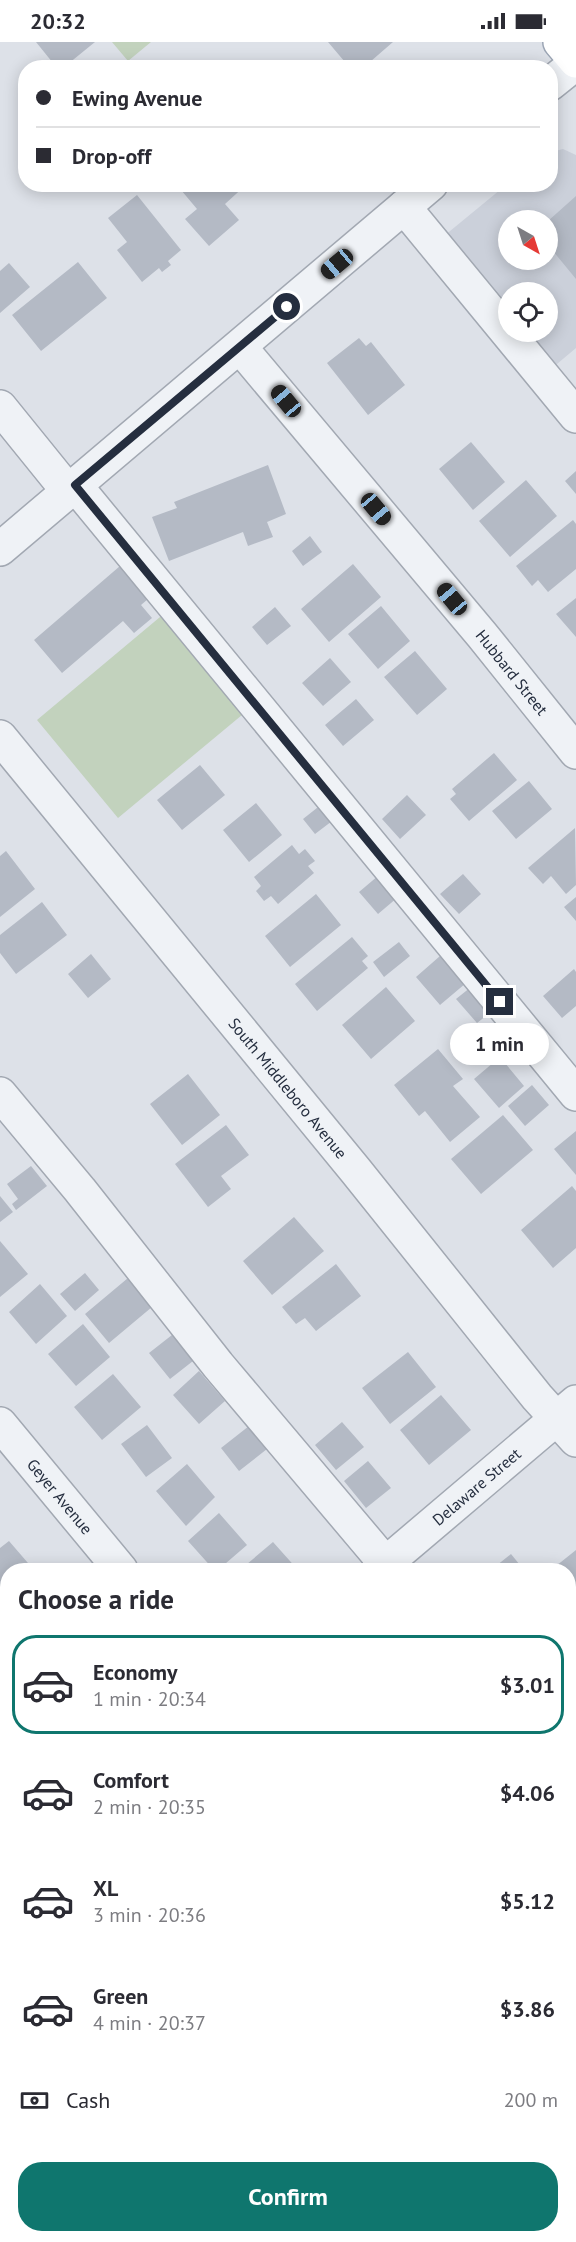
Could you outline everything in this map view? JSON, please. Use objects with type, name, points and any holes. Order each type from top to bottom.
[{"type":"main road","points":[[560,42],[576,62]]},
{"type":"street","points":[[558,77],[576,62]]},
{"type":"street","points":[[0,549],[422,192]]},
{"type":"street","points":[[404,207],[576,416]]},
{"type":"street","name":"Hubbard Street","points":[[240,347],[482,635],[576,752]]},
{"type":"street","points":[[0,407],[72,488],[576,1094]]},
{"type":"street","name":"South Middleboro Avenue","points":[[0,737],[356,1171],[537,1397],[570,1421]]},
{"type":"street","points":[[0,1094],[381,1563]]},
{"type":"street","name":"Delaware Street","points":[[391,1563],[570,1421]]},
{"type":"street","name":"Geyer Avenue","points":[[0,1424],[115,1563]]},
{"type":"shaded area","points":[[563,149],[576,155],[576,348],[551,369],[528,342],[558,342],[558,282],[498,282],[498,304],[444,236],[497,192],[558,192],[558,150]]},
{"type":"green space","points":[[112,42],[151,42],[129,60]]},
{"type":"green space","points":[[166,612],[248,710],[118,818],[37,720]]},
{"type":"building","points":[[36,42],[95,42],[73,60],[51,60]]},
{"type":"building","points":[[328,42],[393,42],[372,60],[343,60]]},
{"type":"building","points":[[183,192],[238,192],[225,204],[239,220],[209,246],[185,219],[197,209]]},
{"type":"building","points":[[137,195],[181,250],[168,261],[171,265],[162,272],[159,268],[142,282],[117,250],[127,242],[108,218]]},
{"type":"building","points":[[576,196],[576,279],[558,257],[558,212]]},
{"type":"building","points":[[78,262],[107,298],[41,351],[12,315]]},
{"type":"building","points":[[9,263],[30,287],[0,313],[0,271]]},
{"type":"building","points":[[359,338],[366,346],[371,342],[405,385],[368,415],[327,363]]},
{"type":"building","points":[[471,442],[505,482],[473,510],[439,469]]},
{"type":"building","points":[[268,465],[286,514],[267,522],[273,537],[248,546],[243,532],[169,561],[152,517],[177,508],[174,502]]},
{"type":"building","points":[[576,471],[576,494],[565,481]]},
{"type":"building","points":[[526,480],[557,516],[510,557],[479,521]]},
{"type":"building","points":[[573,520],[576,524],[576,569],[548,592],[538,580],[532,586],[516,566]]},
{"type":"building","points":[[310,536],[322,552],[303,566],[292,551]]},
{"type":"building","points":[[353,564],[381,597],[329,642],[301,609]]},
{"type":"building","points":[[120,566],[148,599],[141,605],[152,618],[134,633],[123,621],[62,673],[34,640]]},
{"type":"building","points":[[576,598],[576,637],[556,614]]},
{"type":"building","points":[[381,606],[410,641],[378,669],[348,634]]},
{"type":"building","points":[[275,607],[291,626],[267,645],[252,627]]},
{"type":"building","points":[[415,651],[447,689],[417,715],[384,677]]},
{"type":"building","points":[[330,658],[351,682],[323,706],[302,683]]},
{"type":"building","points":[[356,699],[374,720],[343,746],[325,725]]},
{"type":"building","points":[[494,753],[517,780],[469,821],[450,799],[456,794],[452,789]]},
{"type":"building","points":[[200,765],[225,795],[182,830],[157,800]]},
{"type":"building","points":[[529,781],[552,809],[516,839],[492,811]]},
{"type":"building","points":[[407,795],[426,815],[400,839],[382,819]]},
{"type":"building","points":[[327,800],[340,815],[315,834],[303,819]]},
{"type":"building","points":[[256,803],[282,835],[249,862],[223,830]]},
{"type":"building","points":[[575,828],[576,885],[566,894],[551,876],[543,884],[528,868]]},
{"type":"building","points":[[292,845],[299,854],[305,849],[315,861],[308,866],[314,873],[278,904],[271,896],[264,901],[256,891],[261,886],[254,877]]},
{"type":"building","points":[[6,851],[35,889],[0,917],[0,856]]},
{"type":"building","points":[[385,870],[404,892],[378,914],[359,892]]},
{"type":"building","points":[[463,874],[481,894],[459,914],[440,894]]},
{"type":"building","points":[[316,894],[341,925],[290,967],[265,936]]},
{"type":"building","points":[[576,897],[576,921],[564,907]]},
{"type":"building","points":[[42,902],[67,935],[16,974],[0,953],[0,935]]},
{"type":"building","points":[[352,937],[368,956],[362,961],[368,968],[317,1011],[295,984]]},
{"type":"building","points":[[399,942],[410,956],[384,977],[373,962]]},
{"type":"building","points":[[448,949],[472,978],[440,1005],[416,977]]},
{"type":"building","points":[[91,954],[111,979],[88,998],[68,974]]},
{"type":"building","points":[[574,969],[576,972],[576,1006],[562,1018],[543,996]]},
{"type":"building","points":[[476,983],[496,1008],[477,1023],[456,999]]},
{"type":"building","points":[[386,987],[415,1021],[371,1059],[342,1025]]},
{"type":"building","points":[[438,1049],[463,1079],[453,1086],[480,1117],[450,1142],[425,1111],[419,1116],[394,1085]]},
{"type":"building","points":[[500,1057],[524,1086],[499,1108],[474,1079]]},
{"type":"building","points":[[188,1074],[220,1115],[182,1145],[150,1104]]},
{"type":"building","points":[[532,1085],[549,1105],[525,1126],[508,1106]]},
{"type":"building","points":[[503,1115],[533,1150],[481,1194],[451,1159]]},
{"type":"building","points":[[226,1125],[249,1155],[221,1176],[231,1189],[208,1207],[175,1164]]},
{"type":"building","points":[[576,1131],[576,1175],[554,1149]]},
{"type":"building","points":[[31,1166],[47,1186],[16,1210],[12,1204],[18,1199],[7,1184]]},
{"type":"building","points":[[572,1186],[576,1191],[576,1248],[553,1268],[521,1230]]},
{"type":"building","points":[[0,1196],[13,1212],[0,1222]]},
{"type":"building","points":[[294,1217],[324,1251],[272,1295],[243,1261]]},
{"type":"building","points":[[0,1241],[28,1274],[0,1297]]},
{"type":"building","points":[[336,1264],[361,1296],[316,1331],[305,1318],[296,1324],[282,1307]]},
{"type":"building","points":[[85,1273],[99,1290],[75,1311],[60,1294]]},
{"type":"building","points":[[128,1278],[152,1307],[109,1343],[85,1314]]},
{"type":"building","points":[[40,1284],[67,1316],[36,1344],[9,1312]]},
{"type":"building","points":[[83,1324],[110,1357],[76,1386],[48,1354]]},
{"type":"building","points":[[172,1335],[193,1361],[170,1379],[149,1353]]},
{"type":"building","points":[[408,1352],[436,1387],[390,1424],[362,1388]]},
{"type":"building","points":[[199,1371],[225,1401],[199,1424],[173,1395]]},
{"type":"building","points":[[113,1374],[141,1407],[102,1440],[74,1407]]},
{"type":"building","points":[[441,1395],[471,1430],[429,1465],[400,1430]]},
{"type":"building","points":[[342,1422],[364,1447],[336,1470],[315,1445]]},
{"type":"building","points":[[147,1425],[172,1458],[146,1477],[121,1444]]},
{"type":"building","points":[[249,1426],[267,1449],[239,1471],[221,1448]]},
{"type":"building","points":[[368,1461],[391,1488],[366,1508],[344,1481]]},
{"type":"building","points":[[187,1464],[215,1497],[186,1526],[156,1491]]},
{"type":"building","points":[[219,1513],[247,1545],[226,1563],[208,1563],[188,1541]]},
{"type":"building","points":[[9,1541],[28,1563],[0,1563],[0,1548]]},
{"type":"building","points":[[273,1542],[292,1563],[248,1563]]},
{"type":"building","points":[[576,1550],[576,1563],[560,1563]]},
{"type":"building","points":[[511,1554],[518,1563],[500,1563]]},
{"type":"route","points":[[287,307],[75,485],[500,1002]]}]
